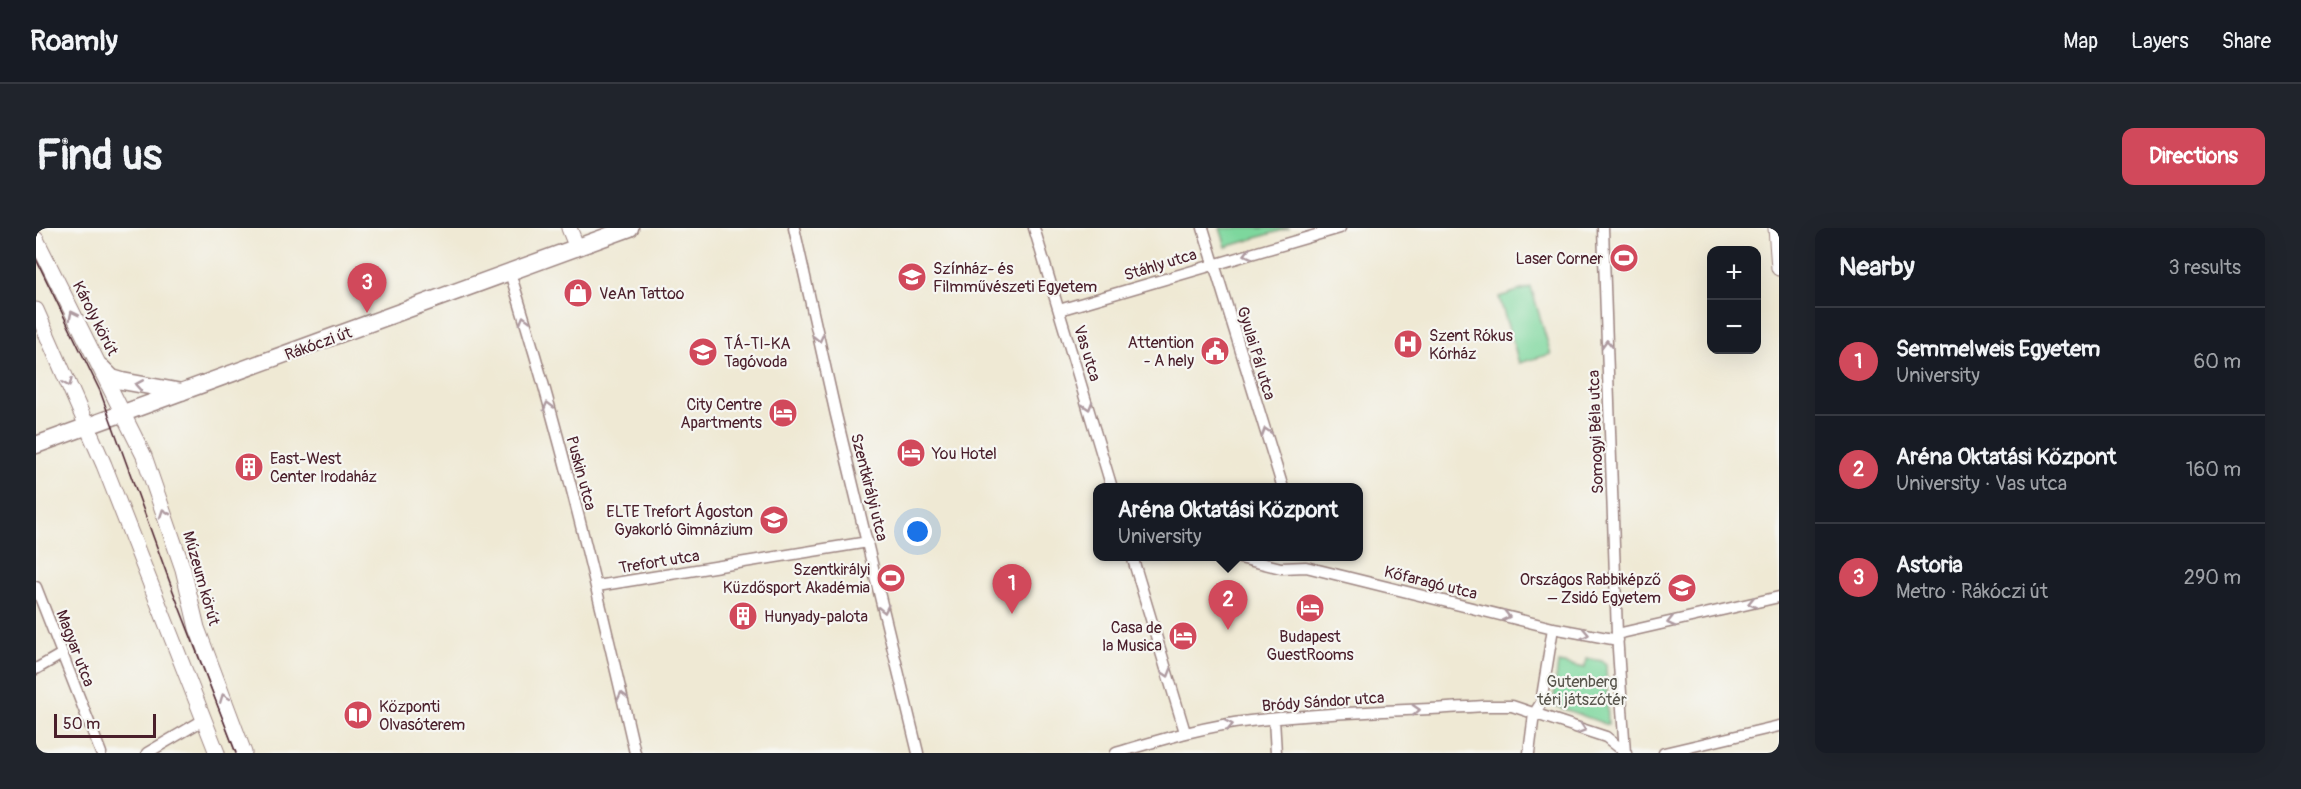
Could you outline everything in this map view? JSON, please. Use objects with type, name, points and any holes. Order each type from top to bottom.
[{"type":"main road","points":[[569,228],[577,248]]},
{"type":"main road","name":"Rákóczi út","points":[[36,445],[630,228]]},
{"type":"main road","points":[[1776,228],[1779,268]]},
{"type":"main road","name":"Károly körút","points":[[36,239],[123,414]]},
{"type":"main road","points":[[36,310],[87,427],[217,753]]},
{"type":"main road","points":[[101,367],[112,378],[183,392]]},
{"type":"main road","name":"Múzeum körút","points":[[123,414],[144,456],[183,569],[197,628],[244,753]]},
{"type":"street","name":"Szentkirályi utca","points":[[794,228],[918,753]]},
{"type":"street","name":"Vas utca","points":[[1034,228],[1111,483]]},
{"type":"street","name":"Gyulai Pál utca","points":[[1203,228],[1281,483]]},
{"type":"street","name":"Stáhly utca","points":[[1059,310],[1340,228]]},
{"type":"street","name":"Somogyi Béla utca","points":[[1603,228],[1617,637],[1625,753]]},
{"type":"street","name":"Puskin utca","points":[[510,273],[597,586],[635,753]]},
{"type":"street","name":"Trefort utca","points":[[597,586],[868,542]]},
{"type":"street","points":[[1134,561],[1185,732]]},
{"type":"street","name":"Kőfaragó utca","points":[[1254,561],[1281,567],[1305,562],[1553,628],[1617,637]]},
{"type":"street","name":"Magyar utca","points":[[36,587],[101,753]]},
{"type":"street","points":[[1617,637],[1779,597]]},
{"type":"street","points":[[1529,753],[1534,714],[1541,703],[1553,628]]},
{"type":"street","points":[[36,669],[62,654]]},
{"type":"street","name":"Bródy Sándor utca","points":[[1116,753],[1185,732],[1248,721],[1484,706],[1512,706],[1606,737],[1625,753]]},
{"type":"street","points":[[147,753],[205,719]]},
{"type":"street","points":[[1274,719],[1276,753]]},
{"type":"street","points":[[1664,753],[1779,726]]},
{"type":"green space","points":[[1220,228],[1290,228],[1226,247]]},
{"type":"green space","points":[[1531,287],[1551,354],[1519,363],[1499,297]]},
{"type":"green space","name":"Gutenberg téri játszótér","points":[[1586,658],[1606,664],[1608,725],[1553,705],[1558,663],[1585,668]]},
{"type":"tram line","points":[[36,259],[100,391],[173,591],[236,753]]},
{"type":"place","name":"Laser Corner","points":[[1624,258]]},
{"type":"place","name":"Színház- és Filmművészeti Egyetem","points":[[912,277]]},
{"type":"place","name":"VeAn Tattoo","points":[[578,293]]},
{"type":"place","name":"Astoria","points":[[367,313]]},
{"type":"place","name":"Szent Rókus Kórház","points":[[1408,344]]},
{"type":"place","name":"Attention - A hely","points":[[1215,351]]},
{"type":"place","name":"TÁ-TI-KA Tagóvoda","points":[[703,352]]},
{"type":"place","name":"City Centre Apartments","points":[[783,413]]},
{"type":"place","name":"You Hotel","points":[[911,453]]},
{"type":"place","name":"East-West Center Irodaház","points":[[249,467]]},
{"type":"place","name":"ELTE Trefort Ágoston Gyakorló Gimnázium","points":[[774,520]]},
{"type":"place","name":"Szentkirályi Küzdősport Akadémia","points":[[891,578]]},
{"type":"place","name":"Országos Rabbiképző – Zsidó Egyetem","points":[[1682,588]]},
{"type":"place","name":"Budapest GuestRooms","points":[[1310,608]]},
{"type":"place","name":"Semmelweis Egyetem","points":[[1012,614]]},
{"type":"place","name":"Hunyady-palota","points":[[743,616]]},
{"type":"place","name":"Aréna Oktatási Központ","points":[[1228,630]]},
{"type":"place","name":"Casa de la Musica","points":[[1183,636]]},
{"type":"place","name":"Központi Olvasóterem","points":[[358,715]]}]
